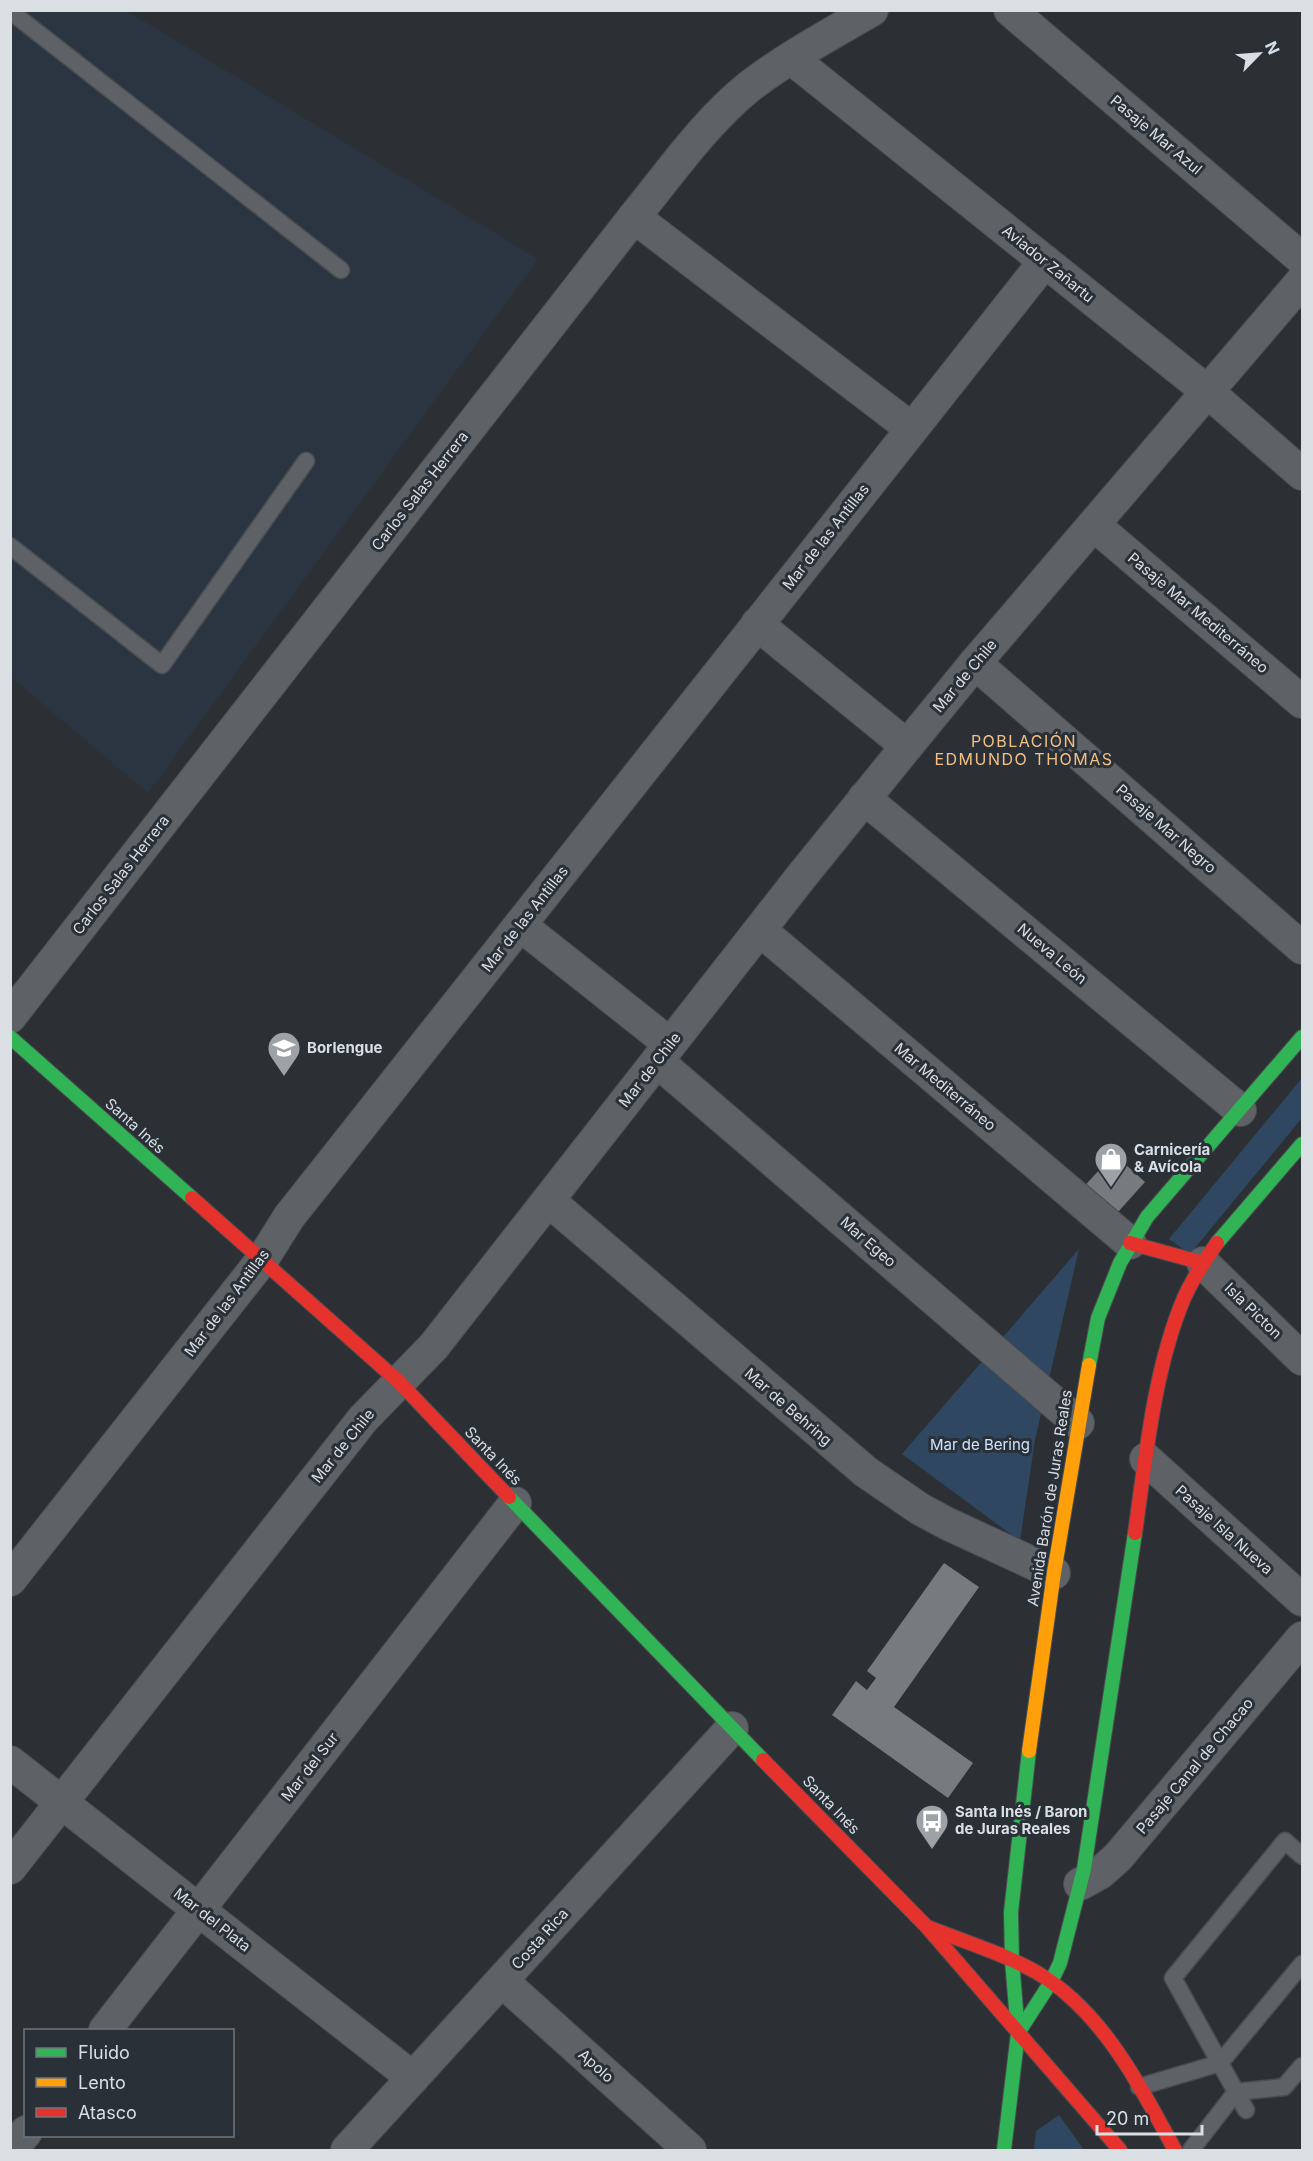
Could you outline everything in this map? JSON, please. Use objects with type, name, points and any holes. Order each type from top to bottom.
[{"type":"street","name":"Carlos Salas Herrera","points":[[10,1017],[634,217],[716,118],[749,87],[791,58],[872,10]]},
{"type":"street","name":"Pasaje Mar Azul","points":[[1010,10],[1302,259]]},
{"type":"street","name":"Aviador Zañartu","points":[[791,58],[1208,392],[1302,474]]},
{"type":"street","points":[[634,217],[912,429]]},
{"type":"street","name":"Mar de las Antillas","points":[[10,1580],[262,1260],[289,1217],[1045,261]]},
{"type":"street","name":"Mar de Chile","points":[[10,1868],[363,1419],[434,1346],[864,798],[975,663],[1302,281]]},
{"type":"street","name":"Pasaje Mar Mediterráneo","points":[[1094,525],[1302,702]]},
{"type":"street","points":[[757,624],[907,746]]},
{"type":"street","name":"Pasaje Mar Negro","points":[[975,663],[1302,948]]},
{"type":"street","name":"Nueva León","points":[[864,798],[1240,1110]]},
{"type":"street","name":"Mar Egeo","points":[[520,924],[1078,1423]]},
{"type":"street","name":"Mar Mediterráneo","points":[[760,930],[1130,1244]]},
{"type":"street","name":"Santa Inés","points":[[10,1037],[399,1382],[926,1926],[1120,2151]]},
{"type":"street","name":"Avenida Barón de Juras Reales","points":[[1004,2151],[1018,2033],[1012,1960],[1011,1912],[1014,1880],[1032,1724],[1054,1573],[1078,1423],[1098,1318],[1109,1287],[1130,1244],[1147,1217],[1302,1037]]},
{"type":"street","name":"Avenida Barón de Juras Reales","points":[[1018,2033],[1051,1982],[1060,1963],[1080,1884],[1146,1459],[1164,1358],[1172,1329],[1185,1296],[1203,1263],[1217,1243],[1302,1143]]},
{"type":"street","name":"Mar de Behring","points":[[549,1201],[866,1472],[920,1509],[1054,1573]]},
{"type":"street","points":[[1130,1244],[1203,1263]]},
{"type":"street","name":"Isla Picton","points":[[1203,1263],[1302,1359]]},
{"type":"street","name":"Pasaje Isla Nueva","points":[[1146,1459],[1302,1600]]},
{"type":"street","name":"Mar del Sur","points":[[107,2029],[515,1503]]},
{"type":"street","name":"Pasaje Canal de Chacao","points":[[1080,1884],[1100,1873],[1118,1857],[1302,1638]]},
{"type":"street","name":"Costa Rica","points":[[347,2151],[732,1728]]},
{"type":"street","name":"Mar del Plata","points":[[10,1762],[413,2078]]},
{"type":"street","name":"Santa Inés","points":[[926,1926],[1012,1960],[1051,1982],[1079,2006],[1100,2028],[1175,2151]]},
{"type":"street","name":"Apolo","points":[[502,1981],[690,2151]]},
{"type":"street","points":[[11,2151],[24,2135]]},
{"type":"lane","points":[[10,11],[341,270]]},
{"type":"lane","points":[[10,546],[162,665],[306,461]]},
{"type":"lane","points":[[1246,2110],[1173,1978],[1285,1841],[1302,1856]]},
{"type":"lane","points":[[1138,2087],[1220,2063],[1302,1964]]},
{"type":"lane","points":[[1191,2151],[1236,2092],[1284,2087],[1302,2066]]},
{"type":"shaded area","points":[[11,11],[127,11],[538,259],[148,793],[11,677]]},
{"type":"green space","points":[[1302,1078],[1302,1118],[1190,1254],[1169,1239]]},
{"type":"green space","name":"Mar de Bering","points":[[1079,1249],[1035,1440],[1020,1541],[902,1454]]},
{"type":"green space","points":[[1059,2115],[1084,2150],[1034,2150],[1036,2131]]},
{"type":"building","name":"Carnicería & Avícola","points":[[1114,1154],[1145,1182],[1109,1222],[1078,1193]]},
{"type":"building","points":[[944,1563],[979,1587],[894,1707],[973,1763],[948,1798],[832,1715],[856,1681],[867,1690],[876,1678],[867,1671]]},
{"type":"traffic: fast","points":[[10,1037],[192,1198]]},
{"type":"traffic: fast","points":[[1089,1365],[1098,1318],[1120,1263],[1147,1217],[1302,1037]]},
{"type":"traffic: fast","points":[[1217,1243],[1302,1144]]},
{"type":"traffic: fast","points":[[509,1497],[763,1760]]},
{"type":"traffic: fast","points":[[1018,2033],[1051,1982],[1060,1963],[1084,1869],[1135,1533]]},
{"type":"traffic: fast","points":[[1004,2150],[1018,2033],[1012,1961],[1011,1912],[1029,1751]]},
{"type":"traffic: slow","points":[[1029,1751],[1054,1573],[1089,1365]]},
{"type":"traffic: jam","points":[[192,1198],[399,1382],[509,1497]]},
{"type":"traffic: jam","points":[[1130,1243],[1203,1263]]},
{"type":"traffic: jam","points":[[1135,1533],[1152,1413],[1165,1354],[1191,1283],[1217,1243]]},
{"type":"traffic: jam","points":[[763,1760],[926,1926],[1120,2150]]},
{"type":"traffic: jam","points":[[930,1928],[1023,1965],[1060,1988],[1081,2007],[1100,2028],[1133,2075],[1175,2150]]},
{"type":"place","name":"Borlengue","points":[[284,1077]]},
{"type":"place","name":"Carnicería & Avícola","points":[[1111,1188]]},
{"type":"place","name":"Santa Inés / Baron de Juras Reales","points":[[932,1850]]},
{"type":"district","name":"POBLACIÓN EDMUNDO THOMAS","points":[[1024,750]]}]
